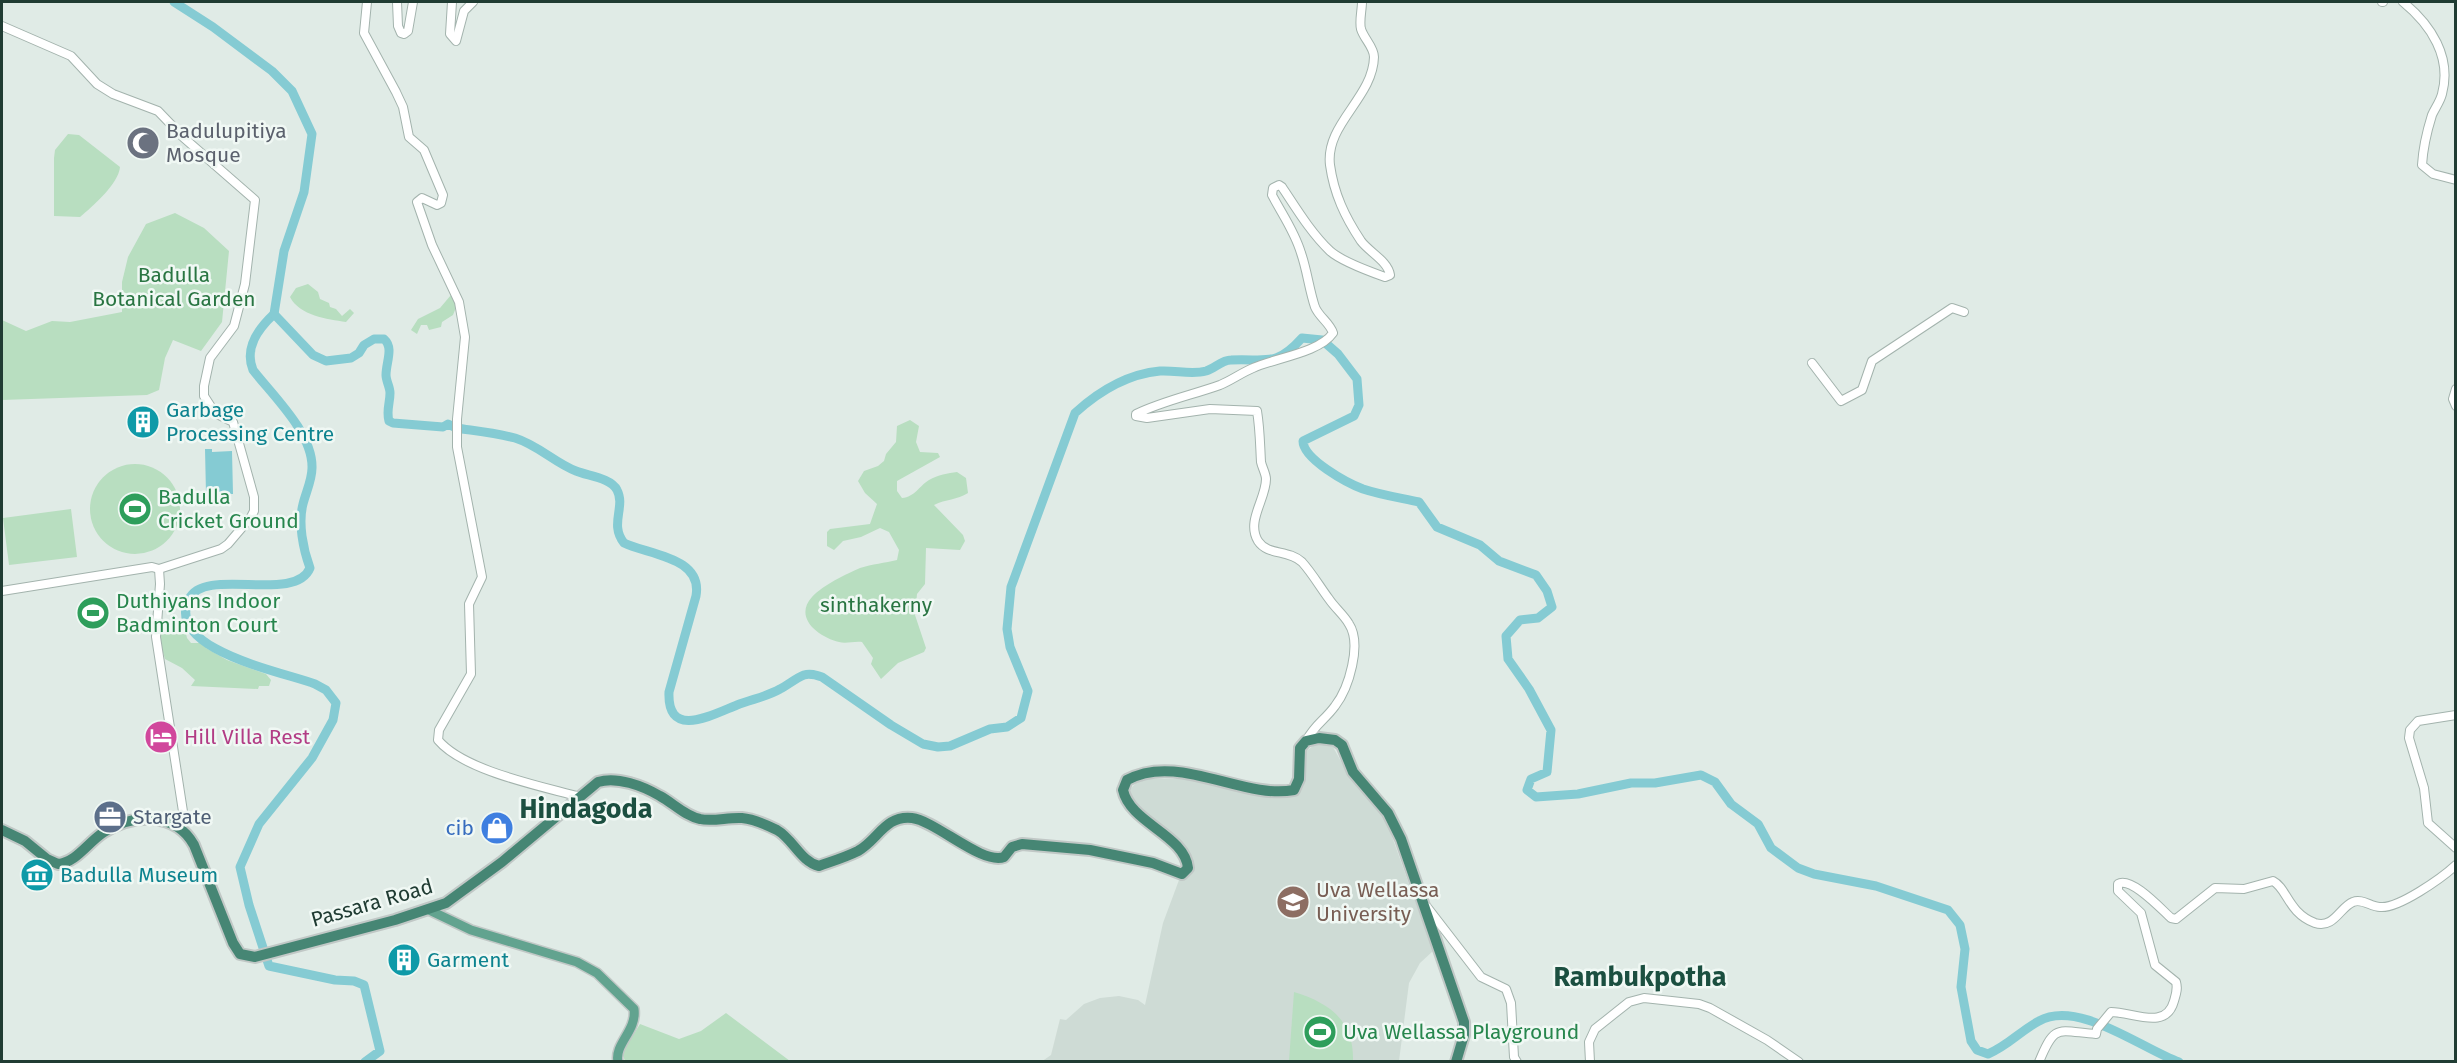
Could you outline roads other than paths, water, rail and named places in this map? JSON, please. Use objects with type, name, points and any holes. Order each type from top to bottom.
[{"type":"highway","points":[[1306,741],[1312,738],[1326,738],[1342,745],[1353,772],[1388,813],[1401,839],[1464,1022],[1464,1035],[1456,1062]]},
{"type":"highway","name":"Passara Road","points":[[181,829],[197,850],[240,954],[255,957],[429,910],[462,893],[603,781],[617,780],[658,795],[685,813],[700,819],[744,819],[777,830],[809,861],[819,866],[859,850],[892,821],[911,818],[921,820],[963,845],[994,858],[1004,857],[1012,847],[1022,843],[1090,850],[1153,863],[1182,874],[1188,868],[1184,856],[1169,838],[1130,805],[1123,790],[1127,780],[1145,774],[1180,772],[1264,789],[1294,790],[1298,784],[1300,748],[1306,741]]},
{"type":"highway","points":[[2,830],[26,841],[52,863],[58,864],[71,860],[103,832],[127,822],[157,819],[171,822],[181,829]]},
{"type":"main road","points":[[429,910],[471,930],[577,962],[597,973],[634,1009],[633,1026],[617,1052],[618,1062]]},
{"type":"street","points":[[367,2],[364,33],[403,107],[409,137],[424,150],[443,195],[438,205],[422,198],[417,202],[432,245],[459,302],[465,337],[456,435],[482,578],[470,604],[471,674],[440,730],[438,741],[445,748],[478,766],[509,778],[580,797]]},
{"type":"street","points":[[397,2],[398,26],[404,34],[408,31],[413,2]]},
{"type":"street","points":[[452,2],[450,34],[456,41],[464,11],[473,2]]},
{"type":"street","points":[[1306,741],[1317,723],[1335,706],[1343,692],[1354,658],[1355,638],[1349,623],[1338,612],[1304,564],[1293,554],[1265,549],[1257,540],[1255,524],[1266,479],[1261,464],[1262,439],[1257,411],[1210,409],[1147,418],[1136,416],[1136,414],[1236,379],[1252,368],[1323,343],[1333,333],[1331,327],[1315,308],[1296,238],[1270,192],[1275,186],[1282,187],[1301,216],[1335,255],[1376,274],[1388,276],[1390,273],[1388,267],[1362,243],[1343,211],[1337,197],[1329,151],[1344,119],[1364,89],[1374,57],[1360,25],[1362,2]]},
{"type":"street","points":[[2403,2],[2435,37],[2442,52],[2443,90],[2432,117],[2423,151],[2422,165],[2433,174],[2456,180]]},
{"type":"street","points":[[2,26],[70,56],[97,84],[158,111],[184,138],[255,200],[245,284],[237,316],[230,333],[210,358],[204,386],[204,396],[215,413],[233,422],[254,497],[254,511],[237,534],[221,549],[159,569],[152,567],[2,591]]},
{"type":"street","points":[[1812,363],[1841,400],[1862,390],[1872,361],[1888,349],[1918,332],[1952,308],[1964,312]]},
{"type":"street","points":[[2456,389],[2453,399],[2456,406]]},
{"type":"street","points":[[159,569],[156,637],[183,812],[184,821],[181,829]]},
{"type":"street","points":[[2456,715],[2418,721],[2412,726],[2409,738],[2424,788],[2428,823],[2456,848]]},
{"type":"street","points":[[2040,1062],[2049,1038],[2060,1031],[2096,1032],[2107,1016],[2114,1012],[2147,1017],[2163,1016],[2170,1011],[2177,990],[2176,982],[2155,965],[2140,913],[2118,891],[2117,887],[2121,882],[2144,893],[2176,919],[2214,888],[2244,890],[2273,881],[2278,883],[2297,912],[2315,923],[2324,924],[2334,919],[2350,903],[2357,901],[2378,907],[2388,907],[2428,886],[2456,865]]},
{"type":"street","points":[[1421,898],[1481,977],[1506,989],[1511,1003],[1514,1057],[1517,1062]]},
{"type":"street","points":[[1590,1062],[1589,1042],[1595,1029],[1629,1002],[1644,998],[1699,1004],[1710,1008],[1767,1040],[1799,1062]]},
{"type":"water","points":[[205,449],[212,449],[212,452],[232,451],[233,494],[206,494]]},
{"type":"waterway","points":[[174,2],[213,27],[272,71],[292,91],[312,134],[304,192],[284,251],[274,314],[254,339],[250,354],[253,370],[299,428],[311,455],[312,472],[301,519],[303,544],[310,568],[301,578],[287,583],[213,585],[198,590],[189,599],[186,617],[194,632],[210,645],[255,665],[315,684],[326,690],[336,703],[333,720],[312,758],[259,824],[240,867],[249,905],[269,966],[335,980],[354,981],[364,985],[380,1051],[365,1062]]},
{"type":"waterway","points":[[274,314],[313,355],[326,361],[351,358],[374,339],[384,339],[389,347],[386,375],[390,393],[389,421],[443,427],[448,424],[456,428],[515,438],[568,468],[605,480],[614,486],[620,503],[618,529],[624,543],[683,565],[691,573],[696,583],[696,596],[669,692],[670,707],[675,716],[683,720],[704,718],[769,694],[801,676],[811,674],[822,677],[891,725],[923,744],[938,747],[950,746],[990,729],[1007,727],[1021,718],[1028,691],[1010,647],[1007,629],[1011,587],[1075,413],[1104,391],[1136,376],[1160,371],[1200,372],[1228,360],[1270,360],[1284,354],[1302,338],[1322,340],[1338,354],[1357,379],[1359,405],[1354,416],[1303,441],[1310,455],[1327,470],[1356,486],[1419,502],[1437,527],[1480,545],[1499,561],[1536,575],[1547,591],[1552,607],[1538,618],[1520,620],[1506,636],[1508,659],[1529,689],[1551,730],[1547,772],[1531,779],[1527,790],[1536,797],[1578,794],[1631,783],[1655,783],[1701,775],[1715,782],[1731,804],[1758,824],[1771,848],[1798,868],[1814,874],[1876,886],[1948,910],[1960,925],[1965,949],[1961,987],[1971,1041],[1977,1050],[1988,1054],[2039,1021],[2055,1016],[2072,1016],[2110,1028],[2179,1062]]},
{"type":"place","name":"Badulupitiya Mosque","points":[[143,143]]},
{"type":"place","name":"Garbage Processing Centre","points":[[143,422]]},
{"type":"place","name":"Badulla Cricket Ground","points":[[135,509]]},
{"type":"place","name":"Duthiyans Indoor Badminton Court","points":[[93,613]]},
{"type":"place","name":"Hill Villa Rest","points":[[161,737]]},
{"type":"place","name":"Stargate","points":[[110,817]]},
{"type":"place","name":"cib","points":[[497,828]]},
{"type":"place","name":"Badulla Museum","points":[[37,875]]},
{"type":"place","name":"Uva Wellassa University","points":[[1293,902]]},
{"type":"place","name":"Garment","points":[[404,960]]},
{"type":"place","name":"Uva Wellassa Playground","points":[[1320,1032]]},
{"type":"district","name":"Hindagoda","points":[[586,809]]},
{"type":"district","name":"Rambukpotha","points":[[1640,977]]},
{"type":"park label","name":"Badulla Botanical Garden","points":[[174,287]]},
{"type":"park label","name":"sinthakerny","points":[[876,605]]}]
